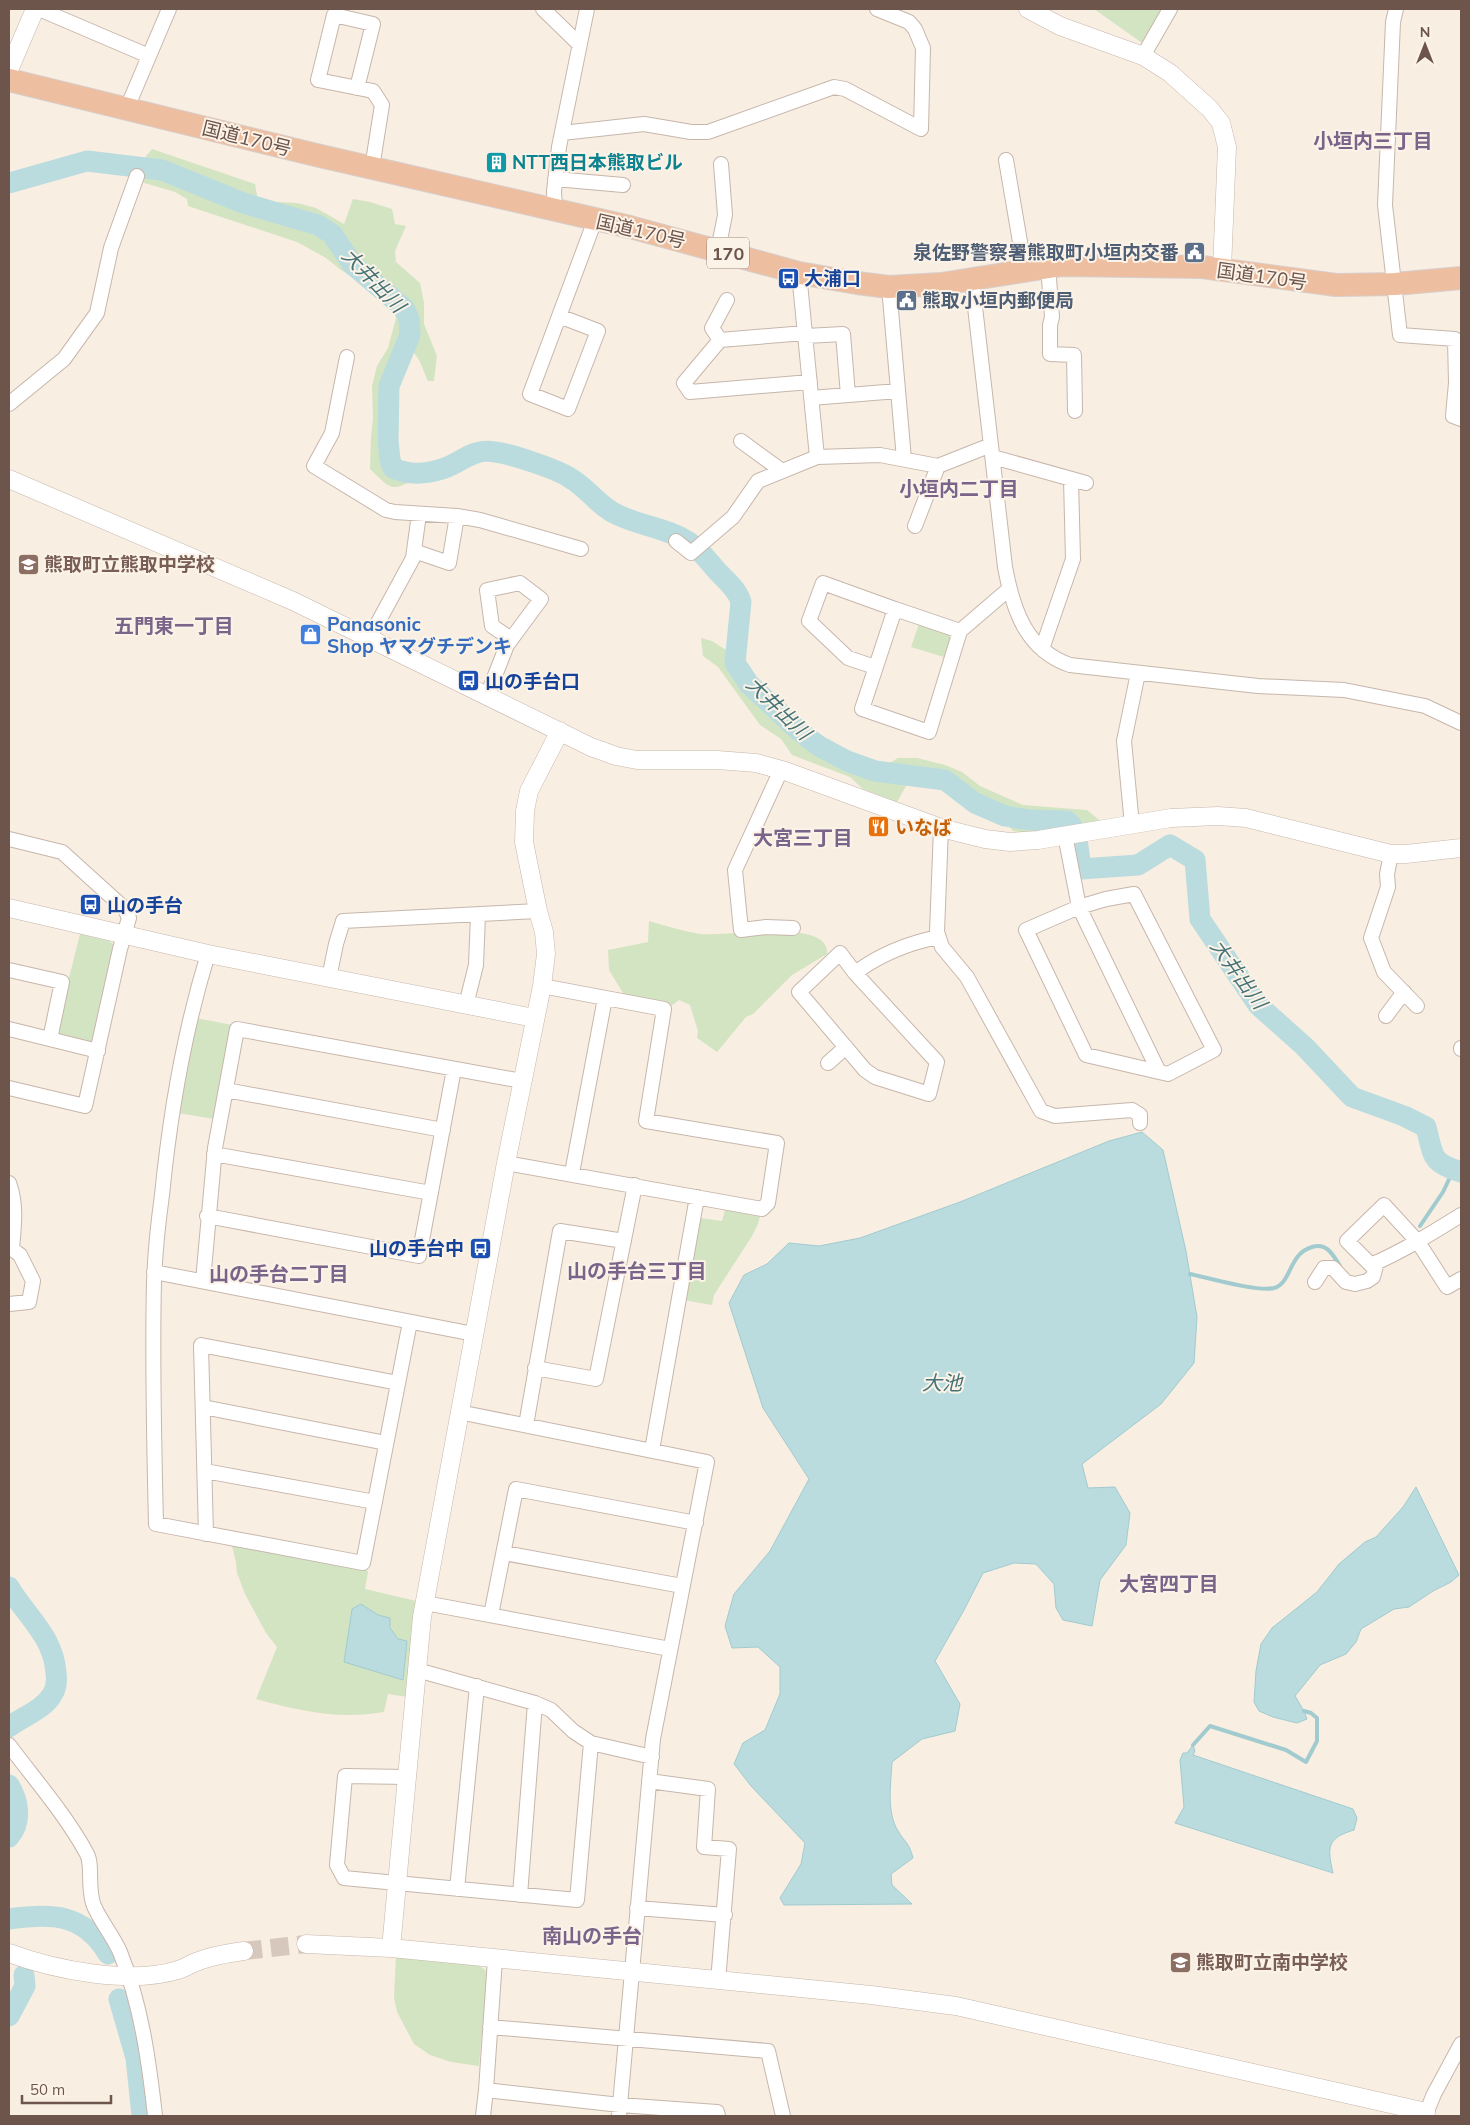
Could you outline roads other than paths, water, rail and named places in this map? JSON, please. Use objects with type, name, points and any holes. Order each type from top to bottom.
[{"type":"highway","name":"国道170号","points":[[9,80],[372,168],[555,210],[718,250],[799,273],[890,287],[972,281],[1048,266],[1081,265],[1222,269],[1336,285],[1394,284],[1461,278]]},
{"type":"street","points":[[9,70],[35,9]]},
{"type":"street","points":[[39,9],[149,56]]},
{"type":"street","points":[[127,108],[169,9]]},
{"type":"street","points":[[542,9],[579,44]]},
{"type":"street","points":[[555,210],[555,179],[562,133],[587,9]]},
{"type":"street","points":[[562,133],[644,124],[691,132],[708,132],[834,87],[844,89],[921,129],[923,48],[915,29],[909,22],[876,9]]},
{"type":"street","points":[[1028,9],[1060,26],[1143,56],[1170,73],[1210,109],[1221,123],[1226,134],[1227,147],[1222,269]]},
{"type":"street","points":[[1143,56],[1170,9]]},
{"type":"street","points":[[1396,9],[1393,22],[1385,205],[1400,335],[1455,339],[1456,383],[1453,416],[1461,419]]},
{"type":"street","points":[[357,88],[373,24],[334,15],[318,80],[357,88],[373,91],[382,105],[372,168]]},
{"type":"street","points":[[1006,160],[1025,271]]},
{"type":"street","points":[[718,250],[725,215],[720,164]]},
{"type":"street","points":[[9,404],[64,359],[97,313],[111,248],[137,176]]},
{"type":"street","points":[[555,179],[623,185]]},
{"type":"street","points":[[559,316],[598,331],[568,409],[530,394],[559,316],[595,220]]},
{"type":"street","points":[[1048,266],[1051,280],[1052,317],[1050,325],[1050,354],[1074,355],[1075,411]]},
{"type":"street","points":[[799,273],[816,457]]},
{"type":"street","points":[[972,281],[992,451],[1000,540],[1009,589],[1023,626],[1042,649],[1054,659],[1070,665],[1258,686],[1344,690],[1425,706],[1461,723]]},
{"type":"street","points":[[890,287],[904,459]]},
{"type":"street","points":[[720,340],[712,328],[727,300]]},
{"type":"street","points":[[810,382],[690,392],[684,383],[720,340],[843,334],[848,395]]},
{"type":"street","points":[[347,357],[332,433],[314,466],[386,510],[457,516],[480,520],[581,549]]},
{"type":"street","points":[[811,398],[898,391]]},
{"type":"street","points":[[741,441],[782,471]]},
{"type":"street","points":[[676,542],[695,549],[733,517],[758,481],[816,457],[880,455],[938,466],[992,451],[1086,483]]},
{"type":"street","points":[[915,526],[938,466]]},
{"type":"street","points":[[9,479],[293,601],[487,696],[616,756],[637,760],[718,760],[756,763],[781,770],[942,828],[986,840],[1010,842],[1038,840],[1132,826],[1171,818],[1218,816],[1246,818],[1392,854],[1461,848]]},
{"type":"street","points":[[1042,649],[1073,559],[1071,479]]},
{"type":"street","points":[[369,639],[414,551],[419,514]]},
{"type":"street","points":[[414,551],[450,563],[457,516]]},
{"type":"street","points":[[875,667],[848,658],[809,620],[823,583],[960,631]]},
{"type":"street","points":[[895,609],[862,709],[929,732],[960,631],[1009,589]]},
{"type":"street","points":[[487,696],[506,645],[511,638]]},
{"type":"street","points":[[1132,826],[1124,761],[1124,741],[1138,673]]},
{"type":"street","points":[[391,1948],[420,1636],[425,1603],[506,1163],[542,986],[545,946],[544,932],[524,842],[525,811],[529,791],[560,731]]},
{"type":"street","points":[[781,770],[735,870],[741,930],[766,927],[793,928]]},
{"type":"street","points":[[942,828],[936,914],[938,936],[942,947],[967,977],[1041,1111],[1055,1116],[1132,1110],[1140,1115],[1140,1123]]},
{"type":"street","points":[[1065,835],[1079,907],[1159,1072]]},
{"type":"street","points":[[9,839],[62,852],[125,909],[129,918],[85,1106],[9,1088]]},
{"type":"street","points":[[1392,854],[1386,874],[1388,887],[1371,938],[1384,972],[1417,1006]]},
{"type":"street","points":[[1134,894],[1214,1050],[1168,1074],[1086,1055],[1026,930],[1079,907],[1106,899],[1134,894]]},
{"type":"street","points":[[9,908],[208,954],[534,1018]]},
{"type":"street","points":[[330,978],[336,944],[343,921],[538,911]]},
{"type":"street","points":[[466,1005],[476,965],[478,915]]},
{"type":"street","points":[[855,973],[872,960],[938,936]]},
{"type":"street","points":[[840,953],[855,973],[937,1062],[929,1094],[875,1077],[865,1070],[799,992],[840,953]]},
{"type":"street","points":[[208,954],[183,1052],[172,1112],[154,1272],[153,1350],[156,1524],[363,1563],[410,1322]]},
{"type":"street","points":[[9,970],[62,982],[50,1039]]},
{"type":"street","points":[[506,1163],[572,1173],[762,1209],[768,1203],[777,1143],[646,1121],[664,1009],[542,986]]},
{"type":"street","points":[[1386,1016],[1404,992]]},
{"type":"street","points":[[572,1173],[605,998]]},
{"type":"street","points":[[9,1029],[98,1050]]},
{"type":"street","points":[[203,1281],[214,1154],[237,1029],[522,1081]]},
{"type":"street","points":[[828,1063],[846,1047]]},
{"type":"street","points":[[208,1216],[419,1256],[454,1068]]},
{"type":"street","points":[[226,1090],[443,1130]]},
{"type":"street","points":[[214,1154],[431,1193]]},
{"type":"street","points":[[9,1183],[13,1196],[14,1216],[10,1249],[20,1255],[33,1281],[29,1302],[9,1304]]},
{"type":"street","points":[[535,1368],[596,1379],[635,1185]]},
{"type":"street","points":[[652,1450],[697,1197]]},
{"type":"street","points":[[1461,1214],[1418,1242],[1371,1265],[1347,1242],[1384,1205],[1418,1242],[1446,1288],[1461,1279]]},
{"type":"street","points":[[526,1425],[560,1231],[624,1241]]},
{"type":"street","points":[[1315,1282],[1324,1268],[1333,1268],[1346,1282],[1355,1284],[1367,1281],[1373,1277],[1377,1262]]},
{"type":"street","points":[[154,1272],[474,1334]]},
{"type":"street","points":[[206,1534],[201,1345],[398,1383]]},
{"type":"street","points":[[203,1407],[386,1443]]},
{"type":"street","points":[[459,1412],[707,1462],[653,1739],[636,1908],[619,2111]]},
{"type":"street","points":[[205,1471],[375,1502]]},
{"type":"street","points":[[492,1615],[516,1489],[696,1523]]},
{"type":"street","points":[[504,1552],[682,1586]]},
{"type":"street","points":[[425,1603],[670,1649]]},
{"type":"street","points":[[417,1670],[535,1703],[551,1710],[573,1731],[591,1742],[652,1757]]},
{"type":"street","points":[[457,1889],[477,1686]]},
{"type":"street","points":[[520,1895],[535,1703]]},
{"type":"street","points":[[407,1777],[346,1776],[337,1865],[344,1878],[577,1900],[591,1742]]},
{"type":"street","points":[[9,1745],[74,1831],[88,1856],[89,1888],[94,1906],[120,1951],[128,1974],[149,2063],[155,2116]]},
{"type":"street","points":[[649,1781],[708,1789],[704,1847],[729,1849],[718,1981]]},
{"type":"street","points":[[636,1908],[725,1915]]},
{"type":"street","points":[[306,1944],[391,1948],[870,1995],[956,2006],[1425,2114],[1461,2044]]},
{"type":"street","points":[[9,1953],[35,1962],[72,1971],[151,1975],[178,1970],[220,1954],[244,1951]]},
{"type":"street","points":[[483,2116],[495,1959]]},
{"type":"street","points":[[490,2027],[768,2051],[783,2116]]},
{"type":"street","points":[[486,2090],[619,2111],[717,2112],[718,2116]]},
{"type":"water","name":"大池","points":[[1142,1132],[1163,1150],[1186,1251],[1197,1317],[1194,1363],[1161,1404],[1082,1464],[1088,1488],[1115,1487],[1130,1513],[1126,1545],[1100,1580],[1092,1626],[1063,1620],[1056,1608],[1054,1584],[1036,1564],[1014,1563],[983,1573],[935,1661],[960,1704],[955,1731],[922,1739],[892,1762],[890,1797],[892,1815],[894,1823],[913,1858],[891,1874],[892,1885],[912,1904],[784,1905],[780,1898],[801,1864],[805,1843],[751,1786],[734,1764],[743,1743],[765,1730],[780,1694],[780,1667],[758,1647],[732,1648],[725,1626],[734,1594],[770,1551],[809,1479],[763,1408],[729,1303],[744,1275],[767,1264],[789,1243],[819,1246],[860,1238],[960,1202],[1109,1141]]},
{"type":"water","points":[[1416,1487],[1459,1575],[1451,1582],[1409,1607],[1394,1609],[1361,1629],[1356,1642],[1346,1654],[1320,1665],[1295,1696],[1307,1719],[1297,1723],[1273,1717],[1259,1711],[1254,1702],[1256,1671],[1261,1644],[1272,1628],[1317,1592],[1339,1564],[1365,1542],[1376,1537],[1403,1507]]},
{"type":"water","points":[[361,1604],[378,1615],[390,1618],[390,1628],[398,1639],[407,1641],[403,1680],[344,1662],[352,1609]]},
{"type":"water","points":[[1193,1745],[1195,1751],[1193,1755],[1353,1809],[1357,1818],[1354,1830],[1338,1836],[1331,1845],[1330,1856],[1333,1873],[1175,1823],[1184,1807],[1180,1760],[1183,1753],[1187,1753]]},
{"type":"waterway","name":"大井出川","points":[[9,183],[87,161],[162,170],[243,203],[318,225],[332,234],[353,265],[404,308],[409,319],[410,335],[389,386],[388,440],[390,460],[393,468],[411,473],[430,472],[442,469],[473,454],[487,451],[502,453],[564,474],[611,512],[681,537],[702,553],[733,587],[741,602],[735,663],[749,684],[798,730],[819,746],[847,761],[875,771],[945,780],[975,803],[1005,816],[1030,820],[1067,821],[1072,826]]},
{"type":"waterway","name":"大井出川","points":[[1077,839],[1081,869],[1138,865],[1170,845],[1195,860],[1200,919],[1258,1005],[1305,1047],[1352,1097],[1404,1116],[1426,1127],[1432,1152],[1438,1161],[1461,1172]]},
{"type":"waterway","points":[[1420,1226],[1443,1192],[1454,1169]]},
{"type":"waterway","points":[[1190,1274],[1256,1288],[1274,1288],[1284,1280],[1298,1256],[1304,1251],[1317,1246],[1322,1246],[1329,1250],[1340,1266]]},
{"type":"waterway","points":[[9,1587],[45,1638],[54,1660],[56,1679],[54,1690],[48,1700],[38,1709],[9,1727]]},
{"type":"waterway","points":[[1193,1745],[1210,1726],[1286,1750],[1306,1762],[1317,1741],[1317,1718],[1311,1713],[1304,1711]]},
{"type":"waterway","points":[[9,1785],[18,1811],[16,1825],[9,1837]]},
{"type":"waterway","points":[[9,1919],[39,1916],[65,1919],[77,1923],[99,1940],[108,1954]]},
{"type":"waterway","points":[[9,2016],[25,1986],[24,1975]]},
{"type":"waterway","points":[[119,1999],[136,2058],[142,2116]]},
{"type":"tunnel","points":[[244,1951],[306,1944]]},
{"type":"place","name":"NTT西日本熊取ビル","points":[[496,162]]},
{"type":"place","name":"泉佐野警察署熊取町小垣内交番","points":[[1195,252]]},
{"type":"place","name":"大浦口","points":[[788,278]]},
{"type":"place","name":"熊取小垣内郵便局","points":[[906,300]]},
{"type":"place","name":"熊取町立熊取中学校","points":[[28,564]]},
{"type":"place","name":"Panasonic Shop ヤマグチデンキ","points":[[311,635]]},
{"type":"place","name":"山の手台口","points":[[469,681]]},
{"type":"place","name":"いなば","points":[[879,827]]},
{"type":"place","name":"山の手台","points":[[91,905]]},
{"type":"place","name":"山の手台中","points":[[480,1248]]},
{"type":"place","name":"熊取町立南中学校","points":[[1180,1962]]},
{"type":"district","name":"小垣内三丁目","points":[[1373,140]]},
{"type":"district","name":"小垣内二丁目","points":[[959,488]]},
{"type":"district","name":"五門東一丁目","points":[[174,625]]},
{"type":"district","name":"大宮三丁目","points":[[803,837]]},
{"type":"district","name":"山の手台三丁目","points":[[637,1270]]},
{"type":"district","name":"山の手台二丁目","points":[[279,1273]]},
{"type":"district","name":"大宮四丁目","points":[[1169,1583]]},
{"type":"district","name":"南山の手台","points":[[592,1935]]}]
